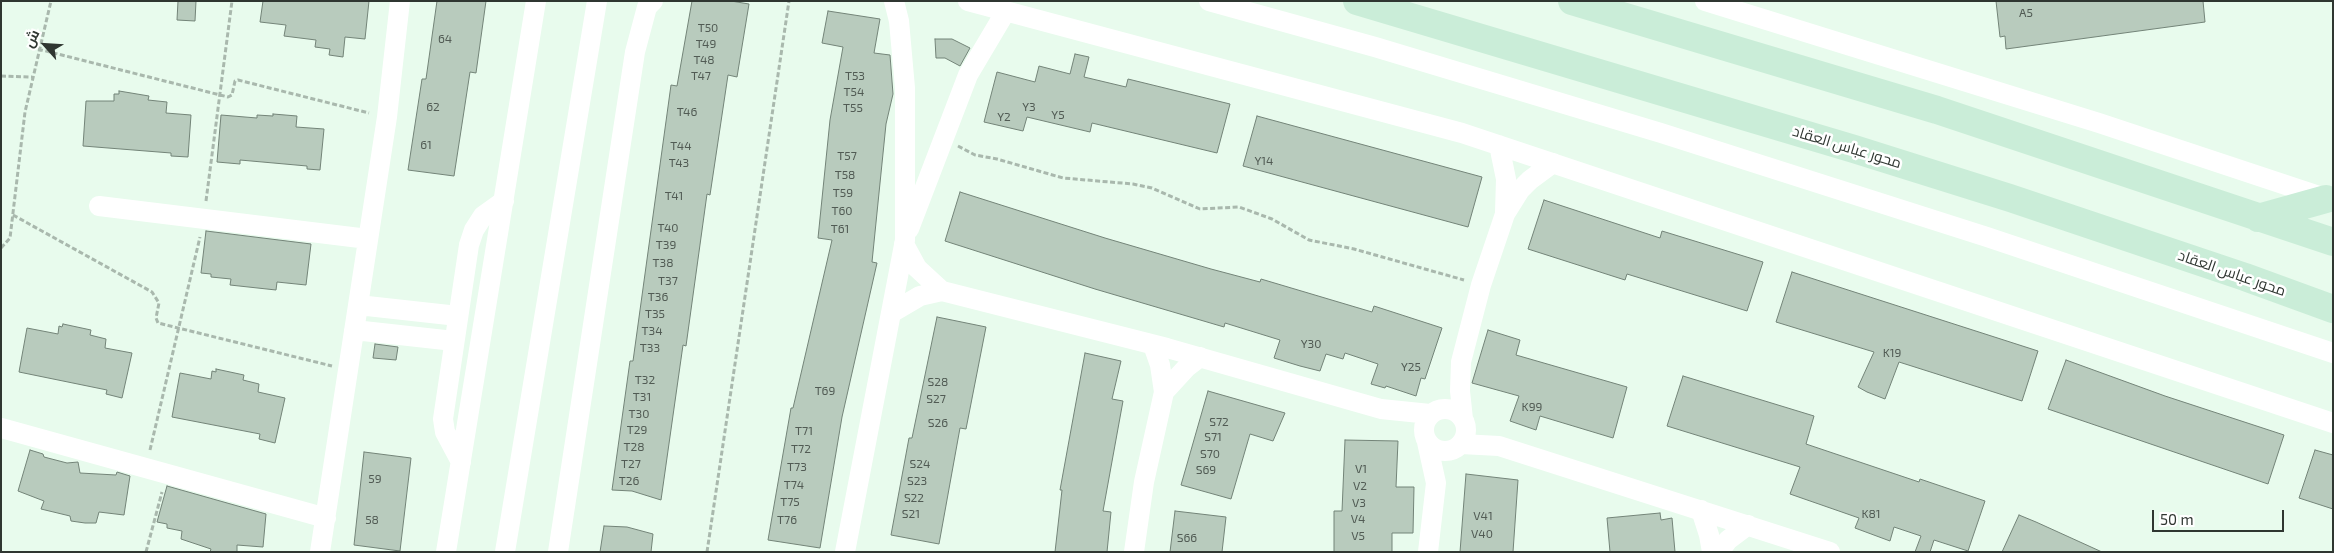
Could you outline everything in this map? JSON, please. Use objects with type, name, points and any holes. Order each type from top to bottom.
[{"type":"main road","name":"محور عباس العقاد","points":[[1356,1],[1845,146],[2010,198],[2245,277],[2333,309]]},
{"type":"main road","points":[[1572,1],[1937,110],[2333,242]]},
{"type":"main road","points":[[2258,218],[2329,200]]},
{"type":"street","points":[[320,552],[387,117],[400,1]]},
{"type":"street","points":[[446,552],[536,1]]},
{"type":"street","points":[[505,552],[597,1]]},
{"type":"street","points":[[558,552],[636,52],[647,8],[653,1]]},
{"type":"street","points":[[894,1],[899,22],[905,88],[905,242],[917,268],[929,282],[942,291],[1153,345],[1381,408],[1432,412],[1442,408],[1450,408],[1458,412],[1464,420],[1499,446]]},
{"type":"street","points":[[1209,1],[1393,52],[1661,133],[1986,237],[2333,353]]},
{"type":"street","points":[[1705,1],[2099,123],[2329,200]]},
{"type":"street","points":[[975,2],[1462,133],[2333,423]]},
{"type":"street","points":[[845,552],[905,242],[968,75],[1006,11]]},
{"type":"street","points":[[1428,552],[1436,483],[1445,464],[1466,434],[1460,391],[1461,362],[1481,285],[1504,214],[1506,179],[1499,145]]},
{"type":"street","points":[[1504,214],[1525,185],[1553,163]]},
{"type":"street","points":[[461,462],[445,432],[443,419],[469,245],[474,230],[483,216],[504,201]]},
{"type":"street","points":[[99,206],[368,239]]},
{"type":"street","points":[[891,313],[920,296],[942,291]]},
{"type":"street","points":[[358,305],[458,316]]},
{"type":"street","points":[[354,330],[454,341]]},
{"type":"street","points":[[1134,552],[1144,482],[1164,392],[1160,365],[1153,345]]},
{"type":"street","points":[[1164,392],[1187,367],[1200,358]]},
{"type":"street","points":[[1436,483],[1424,425],[1461,362]]},
{"type":"street","points":[[1381,408],[1426,440],[1434,448],[1442,451],[1450,450],[1460,445],[1499,446],[1830,552]]},
{"type":"street","points":[[1,428],[326,518]]},
{"type":"street","points":[[1701,510],[1712,552]]},
{"type":"street","points":[[1719,552],[1728,540],[1748,525]]},
{"type":"path","points":[[1,248],[10,238],[25,112],[38,48],[51,1]]},
{"type":"path","points":[[146,468],[204,219],[232,1]]},
{"type":"path","points":[[707,552],[789,1]]},
{"type":"path","points":[[38,48],[220,95],[231,96],[235,81],[238,80],[387,117]]},
{"type":"path","points":[[1,76],[32,77]]},
{"type":"path","points":[[945,138],[975,155],[997,159],[1063,178],[1133,184],[1152,188],[1200,209],[1239,207],[1272,219],[1309,240],[1354,249],[1481,285]]},
{"type":"path","points":[[13,215],[152,292],[159,303],[157,322],[348,370]]},
{"type":"path","points":[[146,552],[167,474]]},
{"type":"building","points":[[178,1],[196,1],[195,21],[177,20]]},
{"type":"building","points":[[263,1],[369,1],[365,39],[345,37],[343,57],[329,55],[330,49],[315,47],[316,40],[284,36],[286,25],[260,22]]},
{"type":"building","points":[[437,1],[486,1],[476,73],[470,72],[454,176],[408,170],[422,79],[426,79]]},
{"type":"building","points":[[692,1],[731,1],[749,4],[737,77],[728,75],[710,195],[707,194],[686,346],[683,345],[661,500],[632,491],[612,490],[630,361],[633,361],[671,85],[677,86]]},
{"type":"building","points":[[1996,1],[2203,1],[2205,22],[2006,49],[2005,36],[2000,37]]},
{"type":"building","points":[[828,11],[880,19],[874,53],[890,55],[893,94],[886,124],[872,262],[877,263],[842,417],[820,548],[768,540],[791,408],[793,408],[832,240],[818,238],[830,120],[843,47],[822,43]]},
{"type":"building","points":[[935,39],[952,39],[970,48],[960,66],[945,58],[936,58]]},
{"type":"building","points":[[1075,54],[1089,57],[1084,77],[1126,87],[1128,79],[1230,104],[1217,153],[1092,123],[1090,132],[1027,117],[1023,131],[984,122],[997,72],[1035,82],[1039,66],[1070,74]]},
{"type":"building","points":[[119,91],[149,96],[148,100],[167,102],[166,113],[191,115],[188,157],[171,156],[171,153],[83,146],[86,101],[114,101],[114,94],[119,94]]},
{"type":"building","points":[[273,114],[297,116],[296,127],[324,129],[320,170],[307,169],[307,166],[240,160],[240,164],[217,162],[221,115],[257,118],[257,115],[273,116]]},
{"type":"building","points":[[1257,116],[1482,177],[1468,227],[1243,166]]},
{"type":"building","points":[[960,192],[1211,269],[1260,282],[1261,279],[1372,312],[1374,306],[1442,328],[1425,379],[1421,378],[1416,396],[1386,386],[1385,388],[1371,384],[1378,364],[1345,353],[1343,359],[1326,354],[1320,371],[1300,366],[1274,358],[1280,340],[1225,323],[1224,327],[1095,289],[945,241]]},
{"type":"building","points":[[1544,200],[1660,238],[1662,231],[1763,262],[1747,311],[1627,274],[1625,280],[1528,249]]},
{"type":"building","points":[[206,231],[311,244],[306,285],[277,282],[276,290],[230,285],[231,279],[211,277],[211,274],[201,273]]},
{"type":"building","points":[[1792,272],[2038,351],[2022,401],[1899,362],[1885,399],[1858,387],[1874,352],[1776,322]]},
{"type":"building","points":[[937,317],[986,327],[966,429],[960,428],[939,544],[891,535],[909,438],[912,438]]},
{"type":"building","points":[[63,324],[91,330],[90,335],[106,339],[105,348],[132,353],[122,398],[106,394],[107,390],[19,372],[27,328],[58,334],[59,326],[62,327]]},
{"type":"building","points":[[1488,330],[1520,340],[1516,355],[1627,387],[1613,438],[1540,416],[1536,430],[1510,421],[1519,396],[1472,383]]},
{"type":"building","points":[[375,344],[398,347],[396,360],[373,358]]},
{"type":"building","points":[[1085,353],[1121,361],[1112,399],[1123,401],[1103,511],[1111,512],[1107,552],[1055,552],[1062,490],[1060,490]]},
{"type":"building","points":[[2066,360],[2165,396],[2284,435],[2268,484],[2048,409]]},
{"type":"building","points":[[216,369],[244,375],[243,380],[259,384],[258,392],[285,398],[275,443],[259,439],[260,434],[172,417],[180,373],[211,379],[212,371],[216,372]]},
{"type":"building","points":[[1683,376],[1814,416],[1806,444],[1919,482],[1920,479],[1985,501],[1968,551],[1934,540],[1930,552],[1915,552],[1921,536],[1894,527],[1890,541],[1855,528],[1859,518],[1790,494],[1800,467],[1667,426]]},
{"type":"building","points":[[1208,391],[1285,413],[1273,441],[1250,434],[1231,499],[1181,485]]},
{"type":"building","points":[[1345,440],[1398,441],[1396,487],[1414,487],[1413,533],[1392,533],[1392,552],[1334,552],[1334,511],[1342,511]]},
{"type":"building","points":[[30,450],[43,454],[44,457],[67,463],[78,462],[80,473],[116,475],[117,472],[130,476],[124,515],[99,512],[96,523],[85,523],[71,521],[70,516],[41,509],[44,501],[18,491]]},
{"type":"building","points":[[2315,450],[2333,455],[2333,509],[2299,498]]},
{"type":"building","points":[[364,452],[411,458],[400,551],[354,545]]},
{"type":"building","points":[[1466,474],[1518,480],[1513,552],[1460,552]]},
{"type":"building","points":[[167,486],[266,514],[263,547],[237,545],[237,552],[210,552],[211,549],[181,539],[182,531],[167,528],[167,524],[157,522]]},
{"type":"building","points":[[1175,511],[1226,517],[1222,552],[1170,552]]},
{"type":"building","points":[[1660,513],[1661,520],[1672,518],[1675,552],[1610,552],[1607,518]]},
{"type":"building","points":[[2019,515],[2036,522],[2102,552],[2002,552]]},
{"type":"building","points":[[604,526],[627,527],[653,534],[651,552],[600,552]]}]
